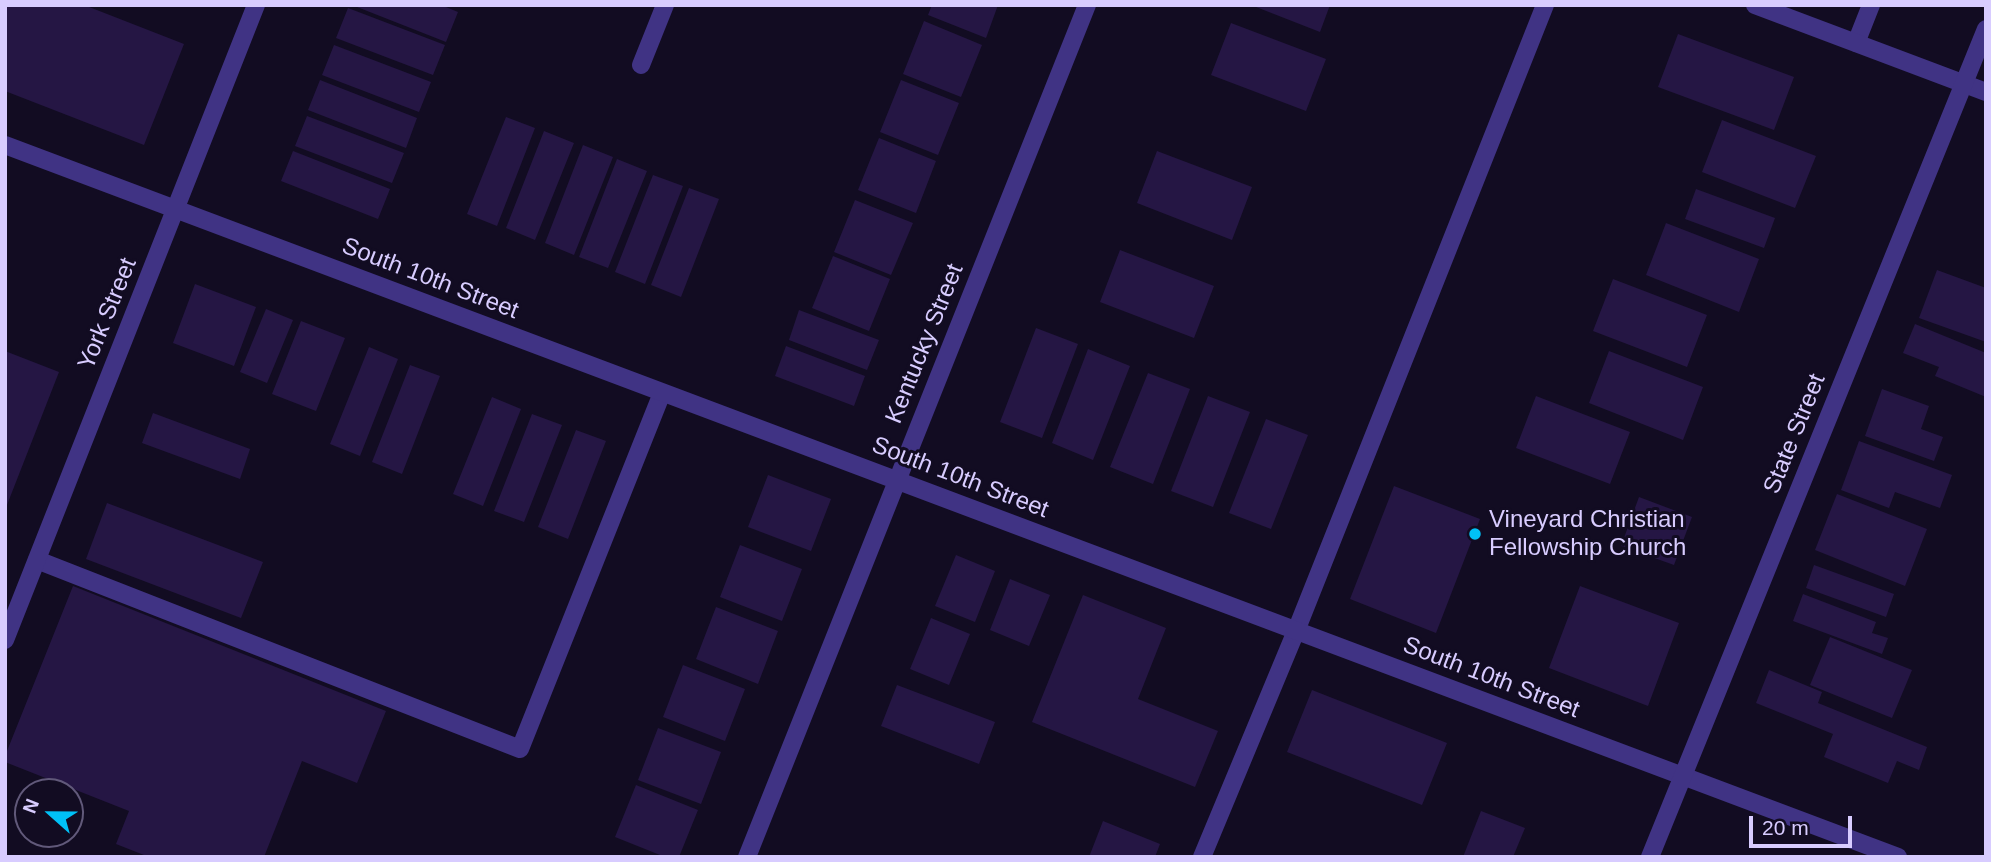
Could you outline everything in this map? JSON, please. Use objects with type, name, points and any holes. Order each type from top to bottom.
[{"type":"street","name":"York Street","points":[[5,640],[256,5]]},
{"type":"street","points":[[640,65],[665,5]]},
{"type":"street","name":"Kentucky Street","points":[[747,857],[1087,5]]},
{"type":"street","points":[[1202,857],[1296,631],[1545,5]]},
{"type":"street","points":[[1755,5],[1986,92]]},
{"type":"street","points":[[1856,43],[1871,5]]},
{"type":"street","name":"State Street","points":[[1650,857],[1986,29]]},
{"type":"street","name":"South 10th Street","points":[[5,145],[1898,857]]},
{"type":"street","points":[[37,559],[520,749],[662,393]]},
{"type":"building","points":[[5,5],[84,5],[184,44],[144,145],[5,91]]},
{"type":"building","points":[[352,5],[441,5],[458,12],[446,42]]},
{"type":"building","points":[[932,5],[998,5],[986,38],[928,15]]},
{"type":"building","points":[[1251,5],[1330,5],[1320,32]]},
{"type":"building","points":[[348,8],[445,45],[433,75],[336,38]]},
{"type":"building","points":[[924,21],[982,45],[961,97],[903,74]]},
{"type":"building","points":[[1231,23],[1326,59],[1306,111],[1211,75]]},
{"type":"building","points":[[1678,34],[1794,77],[1774,130],[1658,87]]},
{"type":"building","points":[[334,45],[431,82],[419,112],[322,75]]},
{"type":"building","points":[[320,80],[417,118],[406,148],[308,110]]},
{"type":"building","points":[[901,80],[959,103],[938,155],[880,132]]},
{"type":"building","points":[[307,116],[404,153],[392,183],[295,146]]},
{"type":"building","points":[[506,117],[535,128],[497,226],[467,214]]},
{"type":"building","points":[[1722,120],[1816,156],[1795,208],[1702,172]]},
{"type":"building","points":[[544,131],[574,143],[535,240],[506,228]]},
{"type":"building","points":[[879,138],[936,161],[916,213],[858,190]]},
{"type":"building","points":[[583,145],[613,157],[574,255],[545,243]]},
{"type":"building","points":[[293,151],[390,189],[378,219],[281,181]]},
{"type":"building","points":[[1157,151],[1252,187],[1232,240],[1137,203]]},
{"type":"building","points":[[617,159],[647,171],[608,268],[579,257]]},
{"type":"building","points":[[653,175],[683,186],[645,284],[615,272]]},
{"type":"building","points":[[689,188],[719,199],[681,297],[651,285]]},
{"type":"building","points":[[1696,189],[1775,218],[1764,248],[1685,219]]},
{"type":"building","points":[[855,200],[913,223],[891,275],[834,252]]},
{"type":"building","points":[[1666,223],[1759,259],[1739,312],[1646,275]]},
{"type":"building","points":[[1120,250],[1214,286],[1194,338],[1100,302]]},
{"type":"building","points":[[833,256],[890,279],[869,331],[812,308]]},
{"type":"building","points":[[1937,270],[1986,288],[1986,342],[1919,318]]},
{"type":"building","points":[[1613,279],[1707,315],[1687,367],[1593,331]]},
{"type":"building","points":[[195,284],[256,307],[234,366],[173,343]]},
{"type":"building","points":[[266,309],[293,320],[267,383],[240,372]]},
{"type":"building","points":[[799,310],[879,340],[867,370],[789,340]]},
{"type":"building","points":[[301,321],[345,338],[316,411],[272,394]]},
{"type":"building","points":[[1915,324],[1986,353],[1986,397],[1935,376],[1939,367],[1903,353]]},
{"type":"building","points":[[1036,328],[1078,344],[1042,438],[1000,422]]},
{"type":"building","points":[[786,346],[865,376],[854,406],[775,376]]},
{"type":"building","points":[[369,347],[398,359],[360,456],[330,444]]},
{"type":"building","points":[[1088,349],[1130,366],[1093,460],[1052,443]]},
{"type":"building","points":[[5,351],[59,372],[5,510]]},
{"type":"building","points":[[1609,351],[1703,387],[1683,440],[1589,403]]},
{"type":"building","points":[[410,365],[440,376],[402,474],[372,462]]},
{"type":"building","points":[[1148,373],[1190,389],[1153,484],[1110,467]]},
{"type":"building","points":[[1882,389],[1929,406],[1921,429],[1943,437],[1934,461],[1865,436]]},
{"type":"building","points":[[1208,396],[1250,412],[1213,507],[1171,491]]},
{"type":"building","points":[[1536,396],[1630,432],[1610,484],[1516,448]]},
{"type":"building","points":[[492,397],[521,409],[483,506],[453,494]]},
{"type":"building","points":[[153,413],[250,449],[240,479],[142,443]]},
{"type":"building","points":[[532,414],[562,425],[524,522],[494,511]]},
{"type":"building","points":[[1266,419],[1308,435],[1271,529],[1229,513]]},
{"type":"building","points":[[576,430],[606,441],[568,539],[538,527]]},
{"type":"building","points":[[1859,441],[1952,475],[1940,508],[1895,492],[1889,508],[1841,490]]},
{"type":"building","points":[[768,475],[831,499],[811,551],[748,527]]},
{"type":"building","points":[[1394,486],[1480,519],[1436,633],[1350,599]]},
{"type":"building","points":[[1837,494],[1927,529],[1905,586],[1815,550]]},
{"type":"building","points":[[1639,497],[1692,517],[1674,565],[1621,546]]},
{"type":"building","points":[[107,503],[263,562],[241,618],[86,559]]},
{"type":"building","points":[[740,545],[802,569],[782,621],[720,597]]},
{"type":"building","points":[[956,555],[995,571],[975,622],[935,606]]},
{"type":"building","points":[[1814,565],[1894,594],[1886,617],[1806,588]]},
{"type":"building","points":[[1010,579],[1050,595],[1029,646],[990,630]]},
{"type":"building","points":[[73,586],[386,711],[357,783],[302,761],[264,857],[149,857],[116,844],[129,811],[84,793],[84,778],[45,778],[5,762],[5,756]]},
{"type":"building","points":[[1580,586],[1679,623],[1648,706],[1549,668]]},
{"type":"building","points":[[1803,594],[1876,622],[1872,633],[1888,638],[1882,654],[1793,621]]},
{"type":"building","points":[[1083,595],[1166,628],[1138,699],[1218,731],[1195,787],[1032,722]]},
{"type":"building","points":[[716,607],[778,631],[758,684],[696,659]]},
{"type":"building","points":[[931,618],[970,634],[949,685],[910,669]]},
{"type":"building","points":[[1830,637],[1912,670],[1892,718],[1810,685]]},
{"type":"building","points":[[683,665],[745,689],[725,741],[663,717]]},
{"type":"building","points":[[1769,670],[1822,692],[1818,703],[1927,747],[1919,770],[1897,761],[1888,783],[1824,757],[1833,734],[1756,703]]},
{"type":"building","points":[[897,685],[995,722],[979,764],[881,726]]},
{"type":"building","points":[[1312,690],[1447,743],[1422,805],[1287,752]]},
{"type":"building","points":[[658,728],[721,752],[701,804],[638,780]]},
{"type":"building","points":[[636,785],[698,810],[679,857],[665,857],[615,837]]},
{"type":"building","points":[[1481,811],[1525,828],[1513,857],[1463,857]]},
{"type":"building","points":[[1103,821],[1160,844],[1155,857],[1089,857]]},
{"type":"place","name":"Vineyard Christian Fellowship Church","points":[[1475,534]]}]
